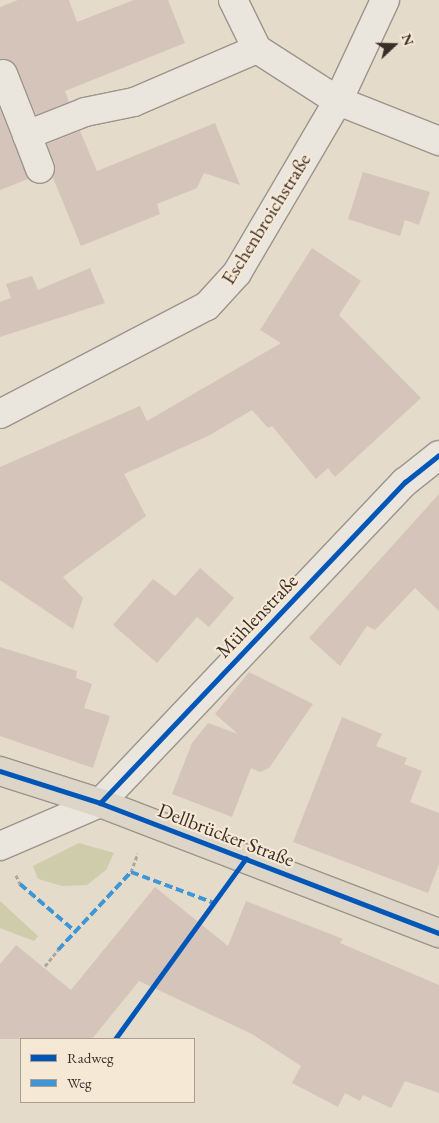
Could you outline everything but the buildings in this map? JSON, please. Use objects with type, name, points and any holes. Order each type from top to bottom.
[{"type":"main road","name":"Dellbrücker Straße","points":[[0,771],[100,803],[439,933]]},
{"type":"street","points":[[233,0],[257,49],[338,101],[439,141]]},
{"type":"street","name":"Eschenbroichstraße","points":[[0,414],[207,306],[237,273],[338,101],[385,0]]},
{"type":"street","points":[[27,135],[85,112],[134,102],[257,49]]},
{"type":"street","points":[[2,74],[40,169]]},
{"type":"street","name":"Mühlenstraße","points":[[100,803],[405,482],[439,454]]},
{"type":"street","points":[[0,846],[100,803]]},
{"type":"path","points":[[45,966],[58,950]]},
{"type":"shaded area","points":[[79,843],[114,853],[106,870],[87,885],[62,886],[38,879],[33,866]]},
{"type":"shaded area","points":[[0,901],[38,936],[34,941],[0,928]]},
{"type":"marked path","points":[[58,950],[131,872],[214,903]]},
{"type":"marked path","points":[[20,884],[76,932]]},
{"type":"cycle path","points":[[100,803],[405,482],[439,455]]},
{"type":"cycle path","points":[[0,771],[100,803],[439,933]]},
{"type":"cycle path","points":[[116,1038],[246,858]]}]
